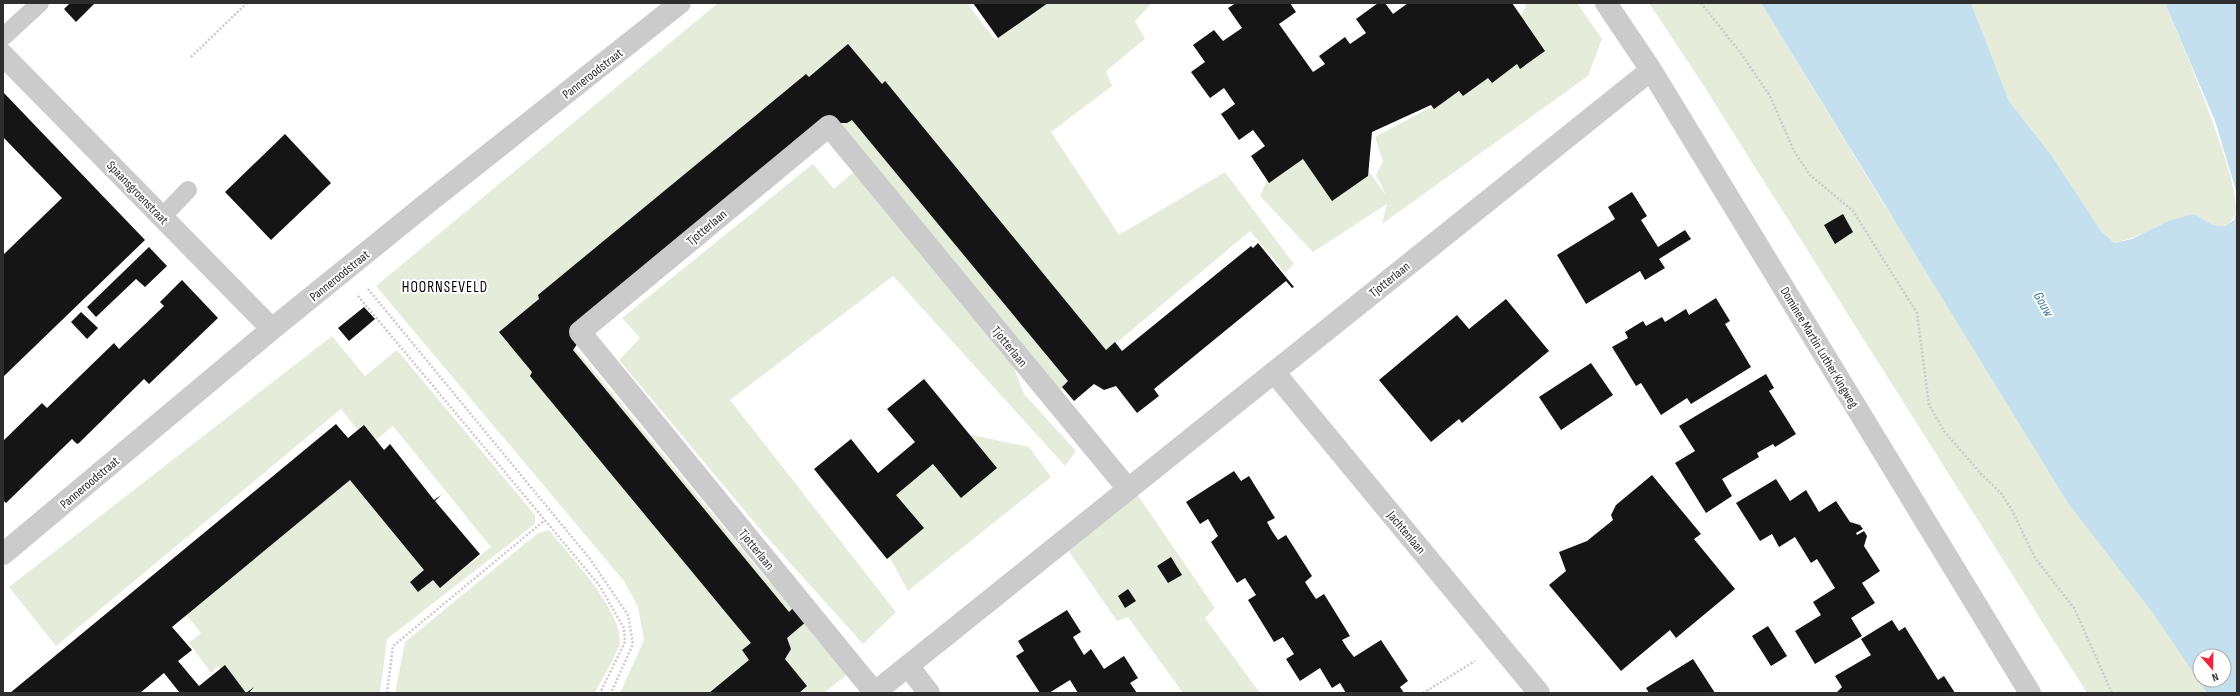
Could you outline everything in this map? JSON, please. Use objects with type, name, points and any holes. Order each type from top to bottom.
[{"type":"street","name":"Panneroodstraat","points":[[3,554],[272,329],[430,201],[680,3]]},
{"type":"street","name":"Dominee Martin Luther Kingweg","points":[[1606,3],[1651,70],[2030,693]]},
{"type":"street","name":"Spaansgroenstraat","points":[[3,55],[272,329]]},
{"type":"street","name":"Tjotterlaan","points":[[1128,489],[829,126],[580,332],[875,693],[1651,70]]},
{"type":"street","name":"Jachtenlaan","points":[[1274,372],[1501,645],[1539,693]]},
{"type":"street","points":[[908,666],[929,693]]},
{"type":"lane","points":[[3,37],[40,3]]},
{"type":"lane","points":[[162,217],[188,190]]},
{"type":"path","points":[[191,57],[247,3]]},
{"type":"path","points":[[1701,3],[1740,52],[1770,96],[1794,151],[1810,175],[1853,210],[1917,313],[1929,404],[1944,431],[1982,475],[2000,492],[2012,510],[2035,558],[2074,608],[2112,693]]},
{"type":"path","points":[[345,270],[545,520],[599,585],[624,628],[625,642],[600,693]]},
{"type":"path","points":[[345,270],[590,559],[628,615],[633,644],[611,693]]},
{"type":"path","points":[[387,693],[393,646],[545,520]]},
{"type":"path","points":[[1423,693],[1501,645]]},
{"type":"green space","points":[[718,3],[967,3],[995,40],[1048,3],[1152,3],[1135,21],[1145,39],[1106,71],[1112,86],[1051,132],[1119,235],[1225,172],[1294,264],[1285,273],[1250,231],[1059,391],[829,113],[563,334],[769,582],[780,585],[854,669],[824,693],[620,693],[644,640],[638,607],[624,581],[376,286]]},
{"type":"green space","points":[[1524,3],[1577,3],[1602,39],[1588,76],[1382,224],[1387,204],[1313,252],[1260,196],[1271,170],[1297,149],[1363,163],[1386,195],[1376,175],[1383,161],[1375,137],[1540,49],[1520,17],[1526,7]]},
{"type":"green space","points":[[1649,3],[1761,3],[1883,203],[2192,670],[2192,688],[2204,688],[2207,693],[2087,693],[1700,80]]},
{"type":"green space","points":[[1971,3],[2165,3],[2196,77],[2220,141],[2235,195],[2236,213],[2233,219],[2225,226],[2213,225],[2194,214],[2114,243],[2101,231],[2052,156],[2009,101]]},
{"type":"green space","points":[[813,164],[834,189],[856,170],[1008,352],[1024,394],[1076,451],[1065,466],[893,276],[730,400],[896,612],[863,644],[765,535],[619,360],[640,338],[622,318]]},
{"type":"green space","points":[[332,336],[365,376],[397,350],[535,515],[535,524],[387,639],[380,693],[241,693],[218,666],[211,673],[189,643],[201,633],[185,613],[357,474],[446,583],[491,547],[393,426],[370,445],[341,409],[56,646],[9,587]]},
{"type":"green space","points":[[963,433],[1029,447],[1051,477],[908,591],[884,547],[889,489],[926,457],[954,489]]},
{"type":"green space","points":[[1136,493],[1215,608],[1205,618],[1260,693],[1183,693],[1128,617],[1117,621],[1068,550]]},
{"type":"green space","points":[[549,530],[581,568],[603,598],[612,613],[618,628],[620,641],[619,645],[614,658],[595,693],[395,693],[405,642],[538,533]]},
{"type":"water","name":"Gouw","points":[[1761,3],[1971,3],[2009,101],[2052,156],[2101,231],[2114,243],[2132,239],[2171,220],[2194,214],[2213,225],[2225,226],[2234,220],[2237,211],[2237,693],[2207,693],[2204,688],[2232,688],[2232,648],[2192,648],[2192,671],[2153,613],[2068,503]]},
{"type":"water","points":[[2165,3],[2237,3],[2237,194],[2215,121]]},
{"type":"building","points":[[70,3],[95,3],[76,22],[64,9]]},
{"type":"building","points":[[973,3],[1048,3],[998,38]]},
{"type":"building","points":[[1236,3],[1290,3],[1296,12],[1279,24],[1313,72],[1325,64],[1319,56],[1345,37],[1350,44],[1366,33],[1356,19],[1378,3],[1385,3],[1393,14],[1408,3],[1512,3],[1545,51],[1520,69],[1517,64],[1492,83],[1488,78],[1463,96],[1459,91],[1434,109],[1431,105],[1372,132],[1368,176],[1332,201],[1303,159],[1269,183],[1251,156],[1265,146],[1253,130],[1239,140],[1221,114],[1235,104],[1224,88],[1210,98],[1191,72],[1205,62],[1193,45],[1214,30],[1223,41],[1242,28],[1228,8]]},
{"type":"building","points":[[848,44],[882,84],[885,81],[886,82],[1106,350],[1115,342],[1122,351],[1251,246],[1253,248],[1258,243],[1294,287],[1292,288],[1286,281],[1154,389],[1159,396],[1137,413],[1116,386],[1104,390],[1094,384],[1074,401],[1062,387],[1068,381],[852,120],[847,123],[838,123],[578,343],[573,350],[789,612],[795,606],[807,621],[787,638],[791,649],[785,659],[807,686],[799,693],[709,693],[749,660],[742,650],[751,643],[530,376],[532,372],[499,332],[539,299],[538,295],[806,74],[809,77]]},
{"type":"building","points":[[3,92],[145,240],[3,377],[3,255],[62,198],[3,137]]},
{"type":"building","points":[[285,134],[331,183],[271,240],[225,192]]},
{"type":"building","points":[[1632,192],[1647,216],[1641,220],[1658,247],[1685,230],[1691,239],[1659,259],[1665,268],[1645,280],[1640,271],[1586,304],[1557,255],[1615,219],[1608,207]]},
{"type":"building","points":[[1843,214],[1853,232],[1835,244],[1824,225]]},
{"type":"building","points":[[149,247],[167,266],[145,287],[136,279],[96,317],[87,307]]},
{"type":"building","points":[[182,280],[218,318],[149,384],[144,379],[79,443],[77,444],[72,439],[6,503],[3,500],[3,441],[42,403],[47,408],[114,343],[119,349],[164,306],[160,302]]},
{"type":"building","points":[[1716,298],[1730,321],[1725,324],[1751,367],[1691,404],[1687,398],[1661,415],[1641,383],[1636,386],[1612,347],[1628,338],[1625,332],[1643,321],[1646,326],[1662,317],[1665,322],[1686,309],[1689,315]]},
{"type":"building","points":[[1506,299],[1549,351],[1462,423],[1459,419],[1431,442],[1379,380],[1457,315],[1469,329]]},
{"type":"building","points":[[364,307],[375,319],[349,341],[338,328]]},
{"type":"building","points":[[81,312],[98,328],[87,339],[71,322]]},
{"type":"building","points":[[1591,363],[1613,395],[1561,430],[1539,397]]},
{"type":"building","points":[[1766,374],[1774,388],[1769,391],[1796,434],[1775,447],[1773,444],[1757,453],[1759,457],[1722,479],[1732,496],[1706,513],[1675,463],[1695,451],[1679,426]]},
{"type":"building","points":[[924,379],[997,468],[961,498],[933,464],[896,495],[924,528],[887,559],[814,469],[851,439],[878,473],[915,442],[887,409]]},
{"type":"building","points":[[336,424],[348,438],[364,425],[384,450],[390,444],[434,500],[441,495],[435,501],[480,554],[440,588],[433,580],[418,592],[410,582],[424,570],[350,480],[172,627],[192,650],[178,661],[199,686],[225,665],[246,693],[180,693],[164,673],[140,693],[10,693]]},
{"type":"building","points":[[1234,471],[1241,481],[1249,476],[1275,518],[1267,522],[1272,531],[1278,540],[1286,535],[1312,576],[1305,582],[1310,590],[1316,599],[1324,594],[1350,636],[1342,640],[1347,648],[1354,657],[1381,640],[1408,681],[1400,687],[1404,693],[1346,693],[1340,683],[1332,688],[1320,668],[1300,681],[1286,659],[1294,654],[1283,637],[1274,642],[1248,600],[1256,595],[1245,578],[1237,583],[1211,542],[1218,536],[1208,519],[1200,524],[1186,502]]},
{"type":"building","points":[[1652,475],[1701,534],[1694,539],[1735,589],[1676,638],[1670,630],[1621,671],[1549,585],[1566,571],[1559,552],[1587,541],[1613,520],[1611,515],[1616,505]]},
{"type":"building","points":[[1776,479],[1790,501],[1806,490],[1819,512],[1836,501],[1850,522],[1860,525],[1863,529],[1856,533],[1857,535],[1864,531],[1867,536],[1864,546],[1880,571],[1862,583],[1875,603],[1851,618],[1862,636],[1815,664],[1795,631],[1821,615],[1813,602],[1835,588],[1817,559],[1811,563],[1795,537],[1779,547],[1772,534],[1760,541],[1736,503]]},
{"type":"building","points":[[1171,557],[1182,575],[1168,583],[1157,566]]},
{"type":"building","points":[[1128,589],[1136,601],[1125,608],[1118,596]]},
{"type":"building","points":[[1067,610],[1081,632],[1073,637],[1084,655],[1091,649],[1104,669],[1124,656],[1138,678],[1130,683],[1137,693],[1078,693],[1070,680],[1049,693],[1040,693],[1016,656],[1024,651],[1018,641]]},
{"type":"building","points":[[1892,620],[1899,631],[1905,627],[1938,680],[1944,676],[1955,693],[1836,693],[1842,687],[1835,676],[1871,655],[1861,639]]},
{"type":"building","points":[[1768,626],[1787,656],[1771,666],[1752,636]]},
{"type":"building","points":[[1693,659],[1715,693],[1649,693],[1646,688]]},
{"type":"district","name":"HOORNSEVELD","points":[[445,287]]}]
